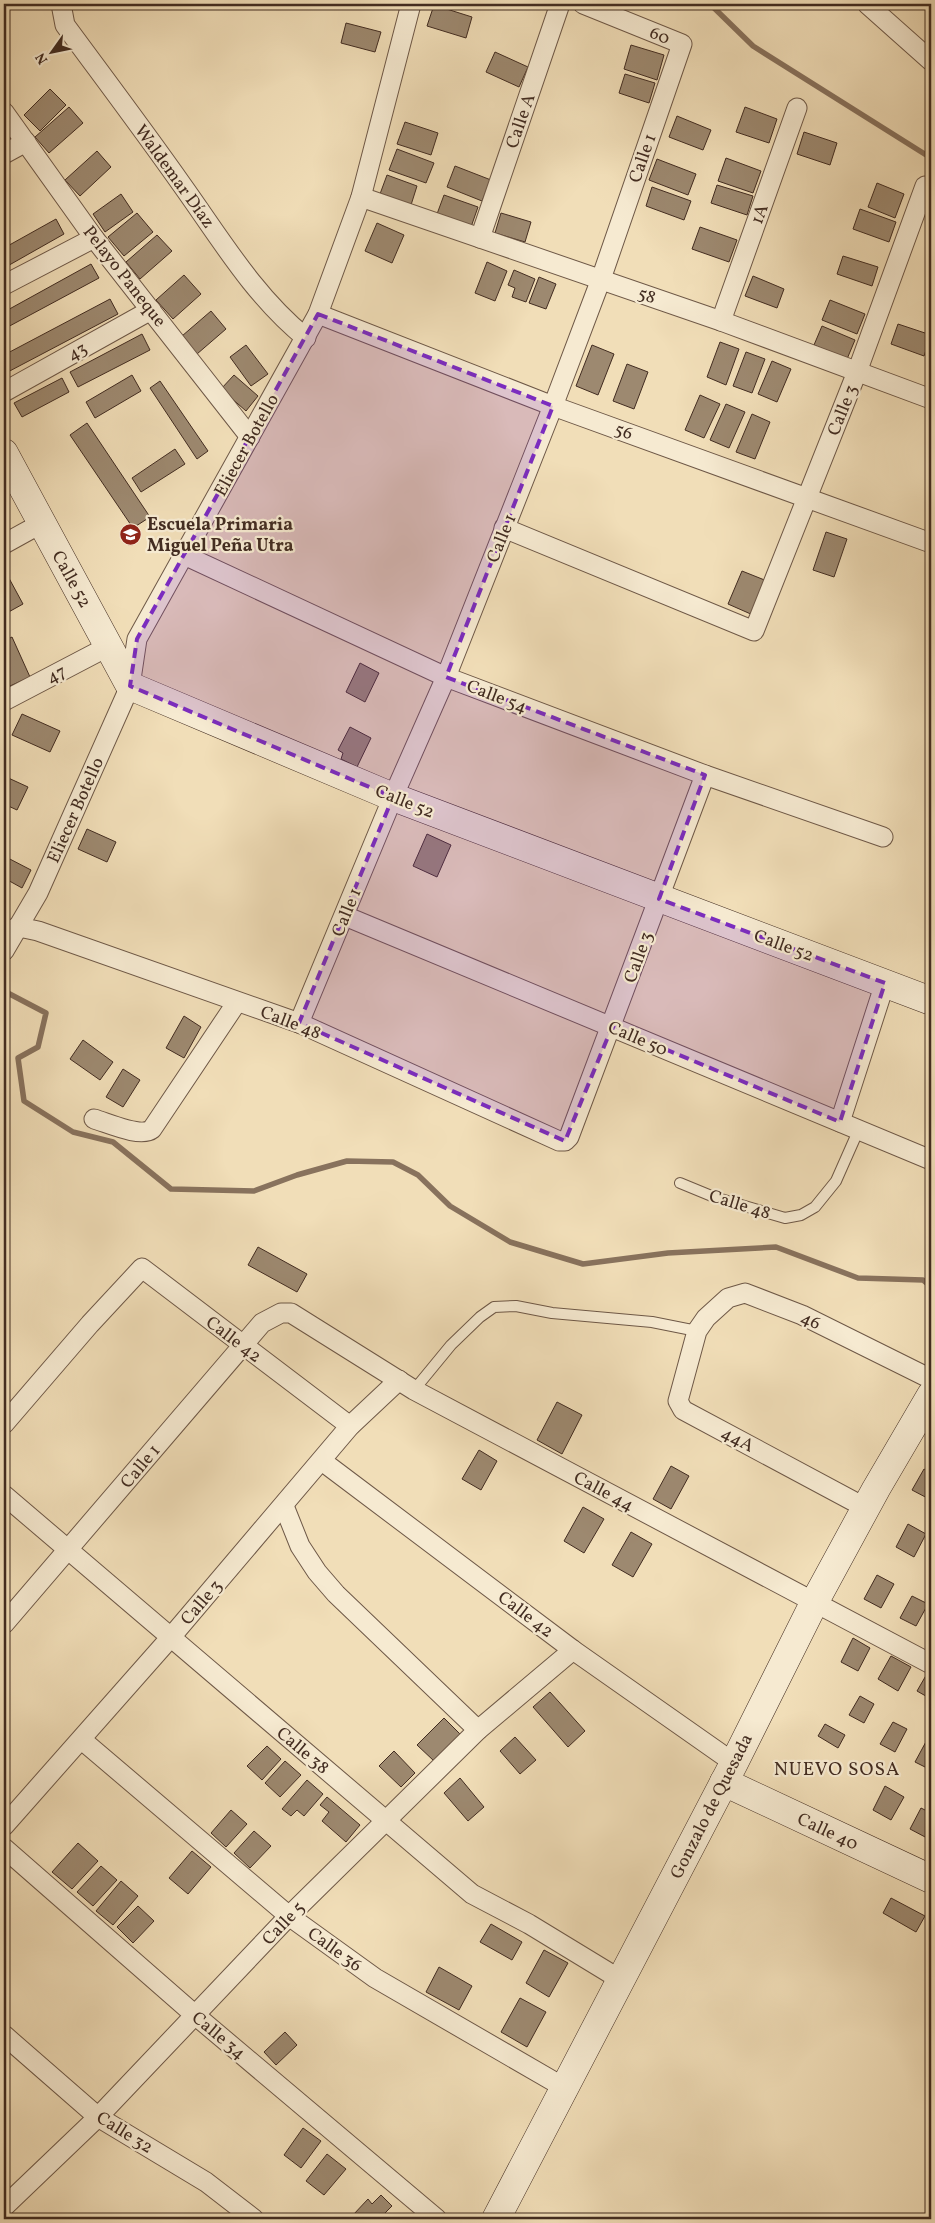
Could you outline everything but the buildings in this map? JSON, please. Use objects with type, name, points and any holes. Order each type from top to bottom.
[{"type":"street","name":"Waldemar Díaz","points":[[61,4],[65,25],[237,263],[268,304],[306,338]]},
{"type":"street","name":"Eliecer Botello","points":[[4,951],[11,930],[38,893],[130,686],[137,639],[318,314],[360,197],[411,4]]},
{"type":"street","name":"Calle A","points":[[480,238],[560,4]]},
{"type":"street","name":"60","points":[[583,4],[682,44]]},
{"type":"street","points":[[867,4],[931,61]]},
{"type":"street","name":"Calle 1","points":[[299,1023],[393,797],[446,677],[553,406],[601,279],[682,44]]},
{"type":"street","name":"1A","points":[[720,321],[797,108]]},
{"type":"street","name":"Pelayo Paneque","points":[[4,112],[94,238],[250,437]]},
{"type":"street","points":[[4,154],[26,142]]},
{"type":"street","name":"Calle 3","points":[[504,528],[754,631],[857,372],[925,186]]},
{"type":"street","name":"58","points":[[360,197],[720,321],[931,399]]},
{"type":"street","points":[[4,285],[94,238]]},
{"type":"street","name":"43","points":[[4,392],[151,310]]},
{"type":"street","name":"56","points":[[318,314],[553,406],[931,543]]},
{"type":"street","name":"Calle 52","points":[[4,453],[130,686],[393,797],[931,1001]]},
{"type":"street","points":[[4,544],[42,524]]},
{"type":"street","name":"Calle 54","points":[[184,555],[446,677],[705,776],[882,837]]},
{"type":"street","name":"47","points":[[4,701],[109,646]]},
{"type":"street","name":"Calle 3","points":[[569,1137],[705,776]]},
{"type":"street","name":"Calle 50","points":[[345,916],[931,1160]]},
{"type":"street","name":"Calle 48","points":[[11,930],[38,931],[299,1023],[559,1141],[565,1141],[569,1137]]},
{"type":"street","points":[[840,1122],[885,983]]},
{"type":"street","points":[[94,1119],[135,1132],[148,1132],[152,1130],[237,1002]]},
{"type":"street","name":"Calle 42","points":[[4,1424],[90,1324],[142,1268],[350,1426]]},
{"type":"street","name":"46","points":[[697,1331],[706,1318],[728,1298],[745,1293],[802,1315],[931,1393]]},
{"type":"street","name":"Calle 1","points":[[4,1624],[262,1323],[281,1313]]},
{"type":"street","name":"Calle 44","points":[[281,1313],[291,1313],[407,1385],[931,1664]]},
{"type":"street","name":"44A","points":[[697,1331],[678,1402],[679,1406],[866,1508]]},
{"type":"street","name":"Calle 3","points":[[4,1826],[82,1740],[284,1506],[350,1426],[407,1385]]},
{"type":"street","name":"Gonzalo de Quesada","points":[[496,2219],[729,1773],[814,1603],[931,1393]]},
{"type":"street","name":"Calle 42","points":[[322,1460],[574,1650],[729,1773]]},
{"type":"street","name":"Calle 38","points":[[4,1495],[472,1894],[529,1924],[621,1980]]},
{"type":"street","points":[[284,1506],[300,1546],[317,1572],[336,1594],[478,1730]]},
{"type":"street","name":"Calle 5","points":[[4,2207],[98,2117],[289,1916],[385,1820],[478,1730],[574,1650]]},
{"type":"street","name":"Calle 36","points":[[82,1740],[289,1916],[374,1978],[565,2088]]},
{"type":"street","name":"Calle 40","points":[[729,1773],[931,1879]]},
{"type":"street","name":"Calle 34","points":[[4,1848],[195,2015],[437,2219]]},
{"type":"street","name":"Calle 32","points":[[4,2034],[98,2117],[206,2182],[254,2219]]},
{"type":"lane","name":"Calle 48","points":[[680,1183],[714,1197],[785,1218],[801,1215],[815,1207],[836,1180],[859,1129]]},
{"type":"lane","points":[[407,1385],[480,1317],[494,1307],[516,1306],[552,1313],[652,1322],[697,1331]]},
{"type":"highlighted area","points":[[318,314],[553,406],[446,677],[705,775],[659,899],[885,983],[840,1122],[612,1027],[565,1141],[299,1023],[393,797],[130,686],[137,639]]},
{"type":"waterway","points":[[710,4],[753,46],[931,158]]},
{"type":"waterway","points":[[4,991],[46,1013],[38,1047],[18,1058],[24,1101],[73,1132],[113,1142],[171,1189],[254,1191],[297,1175],[347,1161],[393,1162],[418,1175],[450,1206],[510,1242],[583,1264],[668,1253],[776,1247],[858,1278],[923,1280],[931,1287]]},
{"type":"place","name":"Escuela Primaria Miguel Peña Utra","points":[[131,534]]},
{"type":"district","name":"NUEVO SOSA","points":[[837,1768]]}]
